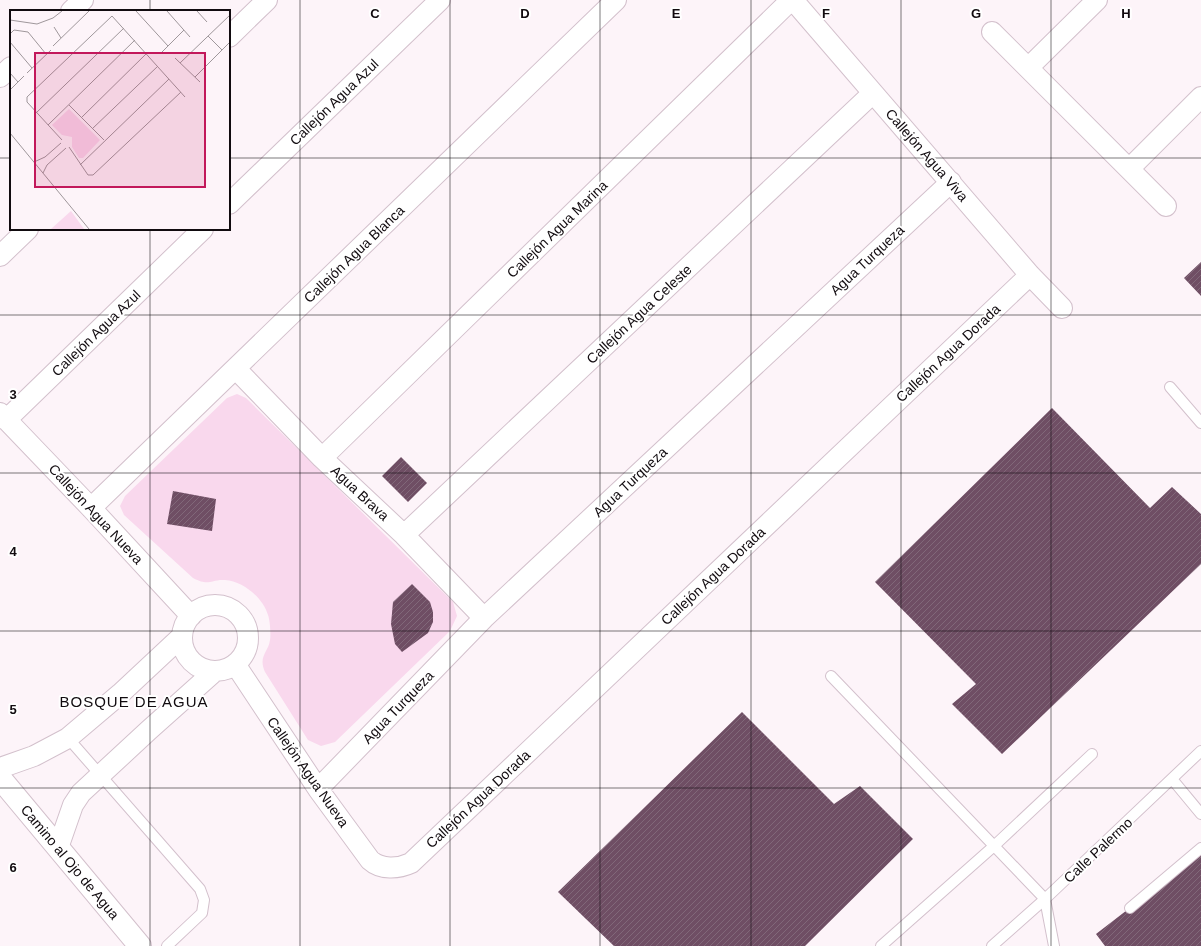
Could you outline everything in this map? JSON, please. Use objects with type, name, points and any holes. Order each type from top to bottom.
[{"type":"street","points":[[230,36],[267,0]]},
{"type":"street","name":"Callejón Agua Azul","points":[[230,203],[440,0]]},
{"type":"street","name":"Callejón Agua Blanca","points":[[91,508],[616,0]]},
{"type":"street","name":"Callejón Agua Viva","points":[[792,0],[1030,275],[1062,308]]},
{"type":"street","name":"Callejón Agua Marina","points":[[322,458],[792,0]]},
{"type":"street","points":[[1028,68],[1097,0]]},
{"type":"street","points":[[992,32],[1166,206]]},
{"type":"street","points":[[0,77],[10,68]]},
{"type":"street","name":"Callejón Agua Celeste","points":[[404,535],[873,92]]},
{"type":"street","points":[[1129,169],[1201,97]]},
{"type":"street","name":"Agua Turqueza","points":[[318,789],[484,618],[951,182]]},
{"type":"street","points":[[0,256],[27,230]]},
{"type":"street","name":"Callejón Agua Azul","points":[[3,417],[202,230]]},
{"type":"street","name":"Callejón Agua Dorada","points":[[390,867],[404,866],[411,863],[1030,275]]},
{"type":"street","name":"Agua Brava","points":[[236,369],[322,458],[404,535],[484,618]]},
{"type":"street","name":"Callejón Agua Nueva","points":[[3,417],[91,508],[191,616]]},
{"type":"street","points":[[210,605],[231,609],[239,616],[245,625],[248,636],[247,646],[242,656],[235,664],[226,669],[215,671],[195,665],[191,661],[183,648],[182,637],[186,622],[191,616],[199,609],[210,605]]},
{"type":"street","points":[[0,768],[34,756],[68,738],[120,694],[182,637]]},
{"type":"street","name":"Callejón Agua Nueva","points":[[235,664],[318,789],[370,860],[375,864],[390,867]]},
{"type":"street","points":[[58,848],[73,805],[81,793],[215,671]]},
{"type":"street","name":"Camino al Ojo de Agua","points":[[0,778],[140,946]]},
{"type":"lane","points":[[1170,387],[1201,423]]},
{"type":"lane","points":[[831,676],[1045,899],[1054,946]]},
{"type":"lane","points":[[68,738],[200,889],[204,900],[202,914],[167,946]]},
{"type":"lane","name":"Calle Palermo","points":[[992,946],[1045,899],[1201,751]]},
{"type":"lane","points":[[881,946],[994,846],[1092,754]]},
{"type":"lane","points":[[1172,779],[1201,814]]},
{"type":"lane","points":[[1130,908],[1201,848]]},
{"type":"shaded area","points":[[237,394],[246,398],[453,602],[457,616],[450,631],[335,742],[321,746],[308,740],[265,672],[263,667],[263,658],[270,640],[270,624],[269,617],[262,602],[245,587],[232,581],[220,580],[203,582],[193,578],[124,515],[120,506],[125,496],[227,398]]},
{"type":"building","points":[[1201,262],[1201,296],[1184,278]]},
{"type":"building","points":[[1052,408],[1150,508],[1172,487],[1201,514],[1201,564],[1002,754],[952,704],[976,684],[875,582]]},
{"type":"building","points":[[401,457],[427,483],[408,502],[382,476]]},
{"type":"building","points":[[173,491],[216,499],[212,531],[167,524]]},
{"type":"building","points":[[412,584],[430,602],[433,612],[433,622],[428,633],[402,652],[395,644],[391,624],[393,602]]},
{"type":"building","points":[[742,712],[834,804],[860,786],[913,839],[805,946],[614,946],[558,892]]},
{"type":"building","points":[[1201,853],[1201,946],[1105,946],[1096,934]]},
{"type":"district","name":"BOSQUE DE AGUA","points":[[134,701]]}]
